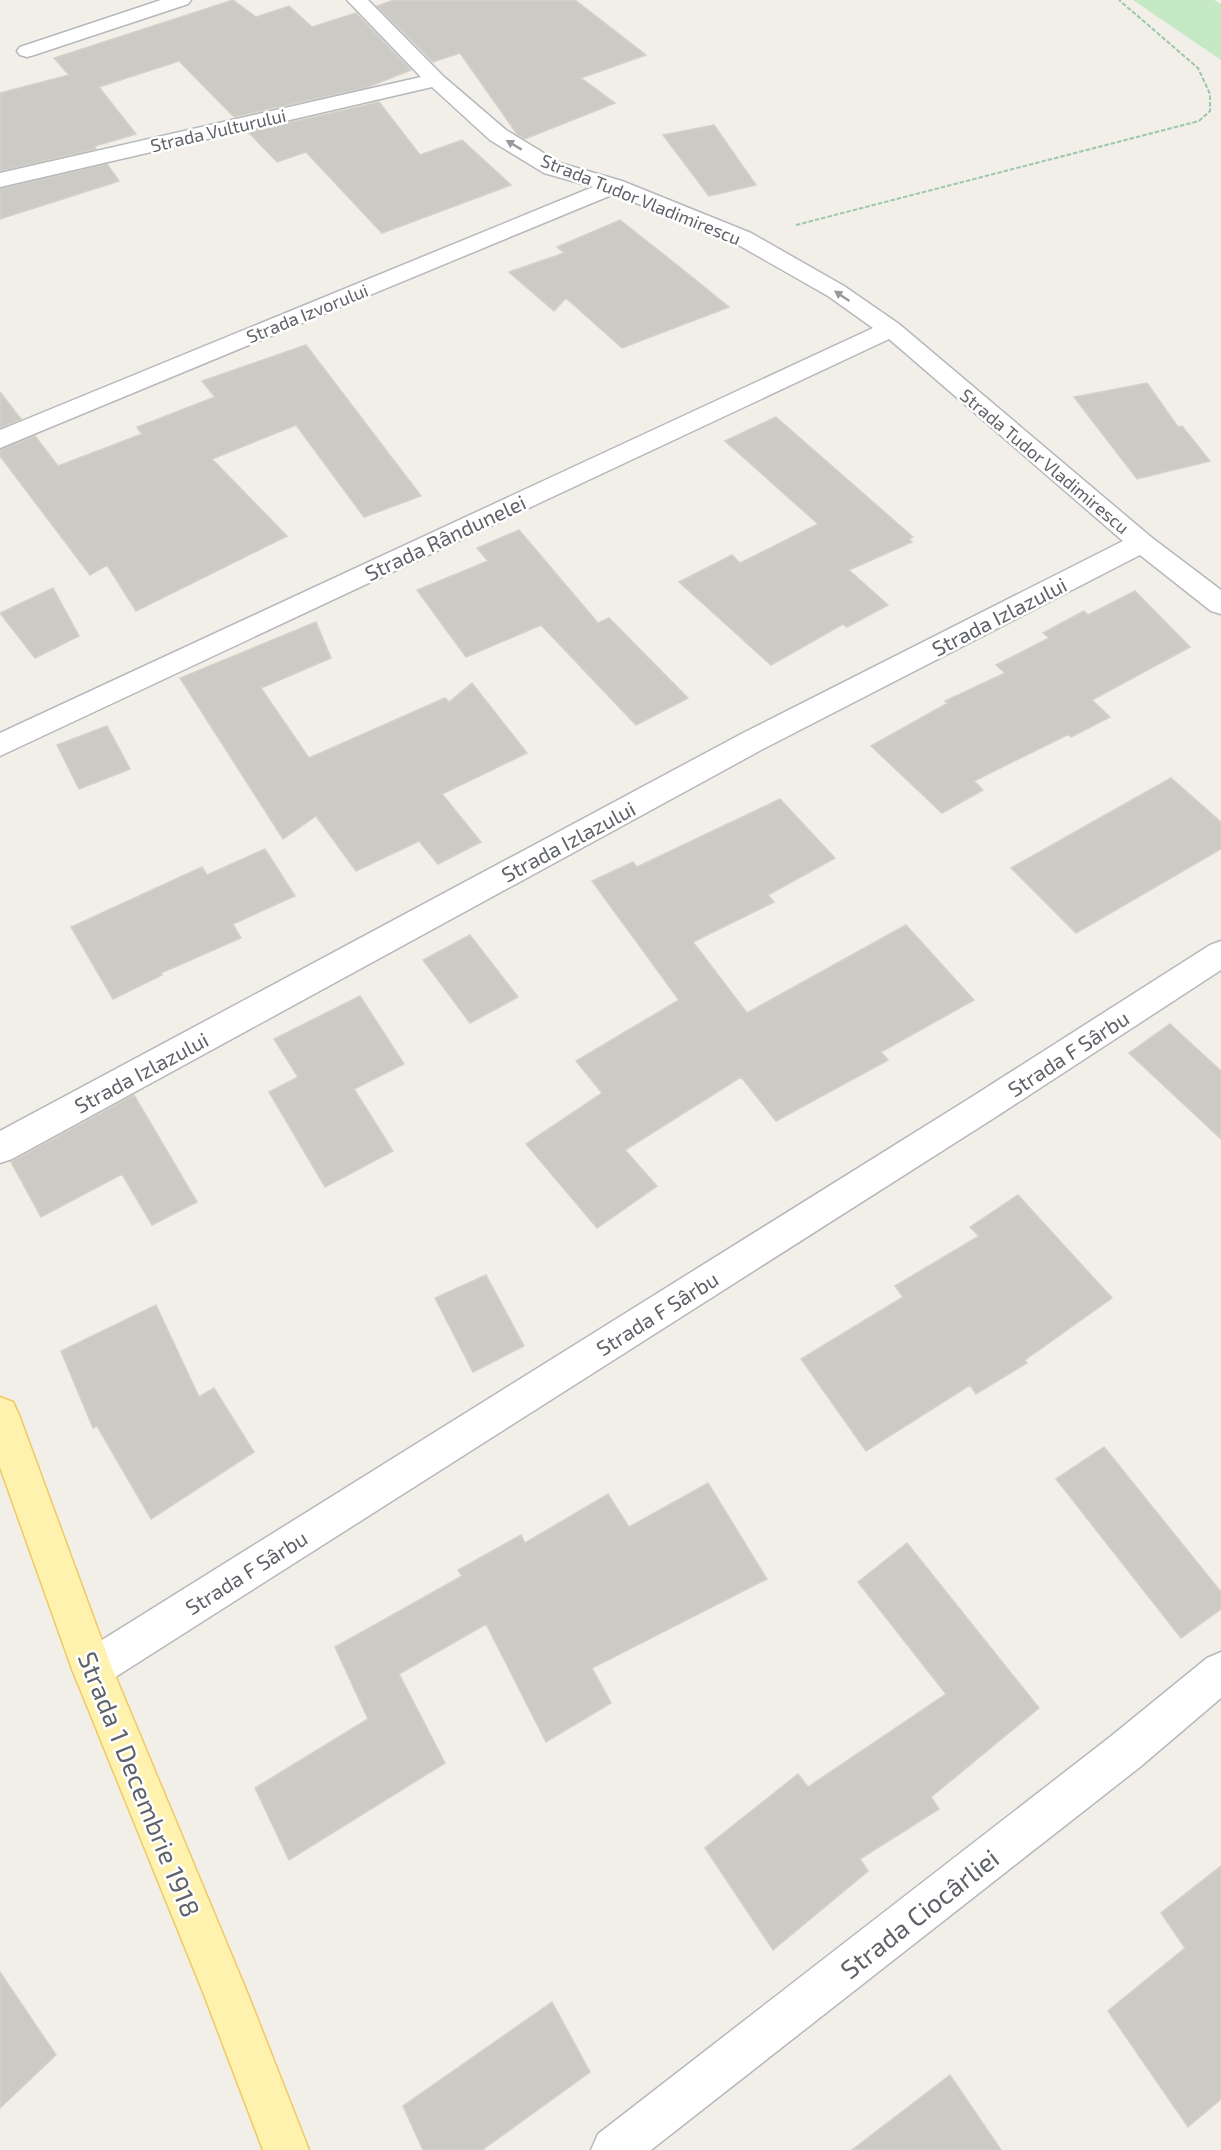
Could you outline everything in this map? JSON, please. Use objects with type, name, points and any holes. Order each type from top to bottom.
[{"type":"main road","name":"Strada 1 Decembrie 1918","points":[[0,1415],[92,1669],[225,1992],[286,2150]]},
{"type":"street","points":[[27,51],[180,0]]},
{"type":"street","name":"Strada Tudor Vladimirescu","points":[[357,0],[436,80],[498,135],[552,168],[614,186],[742,238],[836,291],[891,329],[1142,543],[1221,604]]},
{"type":"street","name":"Strada Vulturului","points":[[0,180],[436,80]]},
{"type":"street","name":"Strada Izvorului","points":[[0,440],[614,186]]},
{"type":"street","name":"Strada Rândunelei","points":[[0,745],[891,329]]},
{"type":"street","name":"Strada Izlazului","points":[[0,1148],[753,741],[1142,543]]},
{"type":"street","name":"Strada F Sârbu","points":[[92,1669],[982,1108],[1221,954]]},
{"type":"street","name":"Strada Ciocârliei","points":[[614,2150],[1125,1752],[1221,1672]]},
{"type":"path","points":[[742,238],[1199,121],[1210,111],[1210,94],[1198,68],[1119,0]]},
{"type":"green space","points":[[1133,0],[1214,0],[1221,4],[1221,60]]},
{"type":"building","points":[[233,0],[256,17],[289,6],[312,27],[356,13],[411,70],[368,87],[234,117],[179,61],[99,87],[136,134],[95,146],[96,149],[0,171],[0,93],[69,75],[54,58]]},
{"type":"building","points":[[394,0],[575,0],[646,55],[581,78],[615,103],[525,139],[517,134],[460,53],[433,62],[377,6]]},
{"type":"building","points":[[379,102],[420,155],[462,140],[511,185],[382,233],[306,152],[277,162],[248,132]]},
{"type":"building","points":[[714,125],[756,185],[709,196],[663,135]]},
{"type":"building","points":[[107,164],[119,181],[0,219],[0,189]]},
{"type":"building","points":[[620,220],[729,307],[622,348],[566,298],[554,311],[509,272],[564,253],[557,247]]},
{"type":"building","points":[[306,345],[421,496],[364,517],[296,425],[212,459],[287,536],[136,611],[107,565],[90,575],[0,456],[0,450],[35,436],[58,466],[142,434],[137,427],[215,397],[202,381]]},
{"type":"building","points":[[1147,383],[1178,427],[1182,426],[1210,461],[1137,479],[1074,397]]},
{"type":"building","points":[[0,392],[21,419],[0,428]]},
{"type":"building","points":[[776,417],[913,537],[909,539],[912,542],[849,570],[888,605],[847,627],[843,624],[771,665],[679,582],[732,555],[740,563],[818,524],[725,441]]},
{"type":"building","points":[[519,530],[598,623],[609,618],[688,698],[636,725],[541,625],[466,657],[417,590],[488,561],[477,548]]},
{"type":"building","points":[[53,588],[79,636],[35,658],[0,613]]},
{"type":"building","points":[[1135,591],[1190,647],[1092,700],[1110,717],[1071,737],[1069,734],[974,781],[983,790],[942,813],[871,746],[948,703],[945,701],[1005,673],[996,665],[1049,638],[1043,633],[1084,611],[1088,615]]},
{"type":"building","points":[[316,622],[331,658],[261,688],[309,758],[445,698],[449,702],[472,683],[527,753],[442,794],[481,842],[438,864],[419,841],[356,871],[316,816],[283,839],[180,678]]},
{"type":"building","points":[[107,726],[130,769],[79,789],[57,745]]},
{"type":"building","points":[[1171,778],[1221,822],[1221,849],[1076,933],[1011,868]]},
{"type":"building","points":[[780,799],[835,858],[768,895],[774,902],[693,942],[747,1013],[906,925],[974,1000],[881,1052],[888,1060],[776,1121],[741,1077],[625,1150],[657,1186],[597,1228],[526,1144],[602,1093],[576,1061],[679,1000],[592,881],[633,862],[637,867]]},
{"type":"building","points":[[265,849],[295,896],[233,924],[241,938],[161,973],[162,975],[113,999],[71,927],[202,867],[207,875]]},
{"type":"building","points":[[470,935],[518,997],[470,1023],[423,960]]},
{"type":"building","points":[[360,996],[404,1064],[354,1089],[393,1151],[325,1187],[269,1092],[298,1077],[274,1039]]},
{"type":"building","points":[[1170,1024],[1221,1071],[1221,1139],[1129,1053]]},
{"type":"building","points":[[134,1095],[197,1202],[152,1225],[122,1174],[41,1217],[11,1162]]},
{"type":"building","points":[[1018,1195],[1112,1298],[1025,1360],[1027,1363],[976,1394],[970,1385],[866,1451],[801,1359],[903,1297],[895,1286],[979,1236],[970,1227]]},
{"type":"building","points":[[486,1275],[524,1346],[473,1372],[435,1298]]},
{"type":"building","points":[[156,1305],[199,1397],[214,1388],[254,1452],[151,1519],[97,1426],[93,1428],[61,1351]]},
{"type":"building","points":[[1104,1447],[1221,1592],[1221,1609],[1181,1638],[1056,1479]]},
{"type":"building","points":[[708,1483],[767,1579],[592,1668],[611,1703],[546,1742],[486,1624],[399,1674],[445,1763],[289,1860],[255,1788],[368,1719],[335,1647],[462,1576],[458,1570],[521,1535],[525,1543],[608,1494],[629,1527]]},
{"type":"building","points":[[907,1543],[1039,1708],[931,1797],[939,1809],[860,1859],[868,1871],[773,1950],[705,1848],[798,1774],[808,1787],[946,1694],[858,1582]]},
{"type":"building","points":[[1221,1866],[1221,2099],[1188,2127],[1108,2011],[1185,1948],[1161,1913]]},
{"type":"building","points":[[0,1972],[56,2055],[0,2108]]},
{"type":"building","points":[[552,2002],[590,2072],[482,2150],[423,2150],[403,2106]]},
{"type":"building","points":[[950,2075],[1001,2150],[852,2150]]}]
